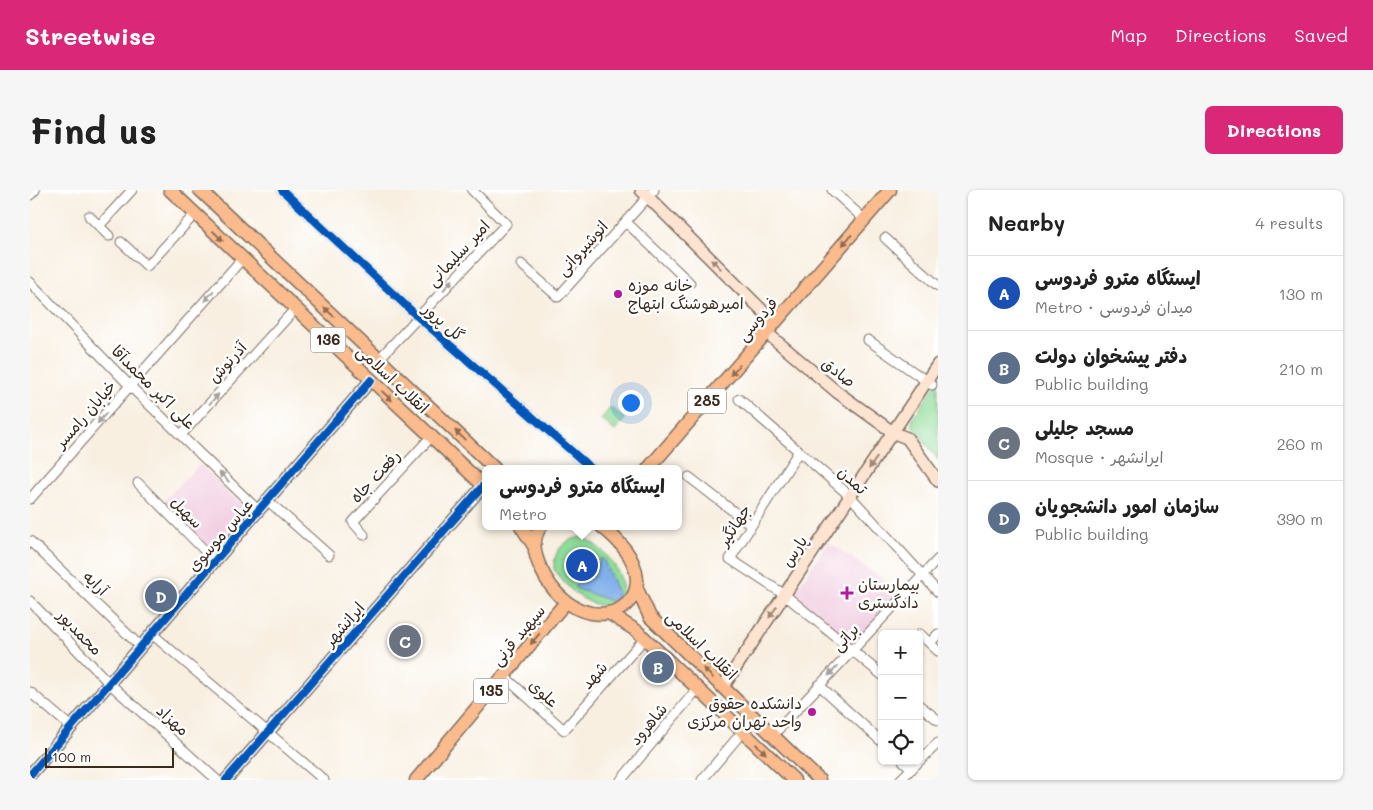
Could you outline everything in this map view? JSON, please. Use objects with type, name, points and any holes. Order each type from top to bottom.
[{"type":"main road","name":"انقلاب اسلامی","points":[[170,190],[482,485]]},
{"type":"main road","name":"انقلاب اسلامی","points":[[200,190],[491,465]]},
{"type":"main road","name":"فردوسی","points":[[651,465],[890,190]]},
{"type":"main road","points":[[524,530],[534,546],[545,577],[566,602],[591,612],[610,614],[627,606],[633,599],[637,589]]},
{"type":"main road","points":[[534,546],[535,537],[539,530]]},
{"type":"main road","name":"انقلاب اسلامی","points":[[606,530],[630,558],[636,573],[637,589],[650,617],[819,780]]},
{"type":"main road","name":"سپهبد قرنی","points":[[416,780],[566,602]]},
{"type":"main road","name":"انقلاب اسلامی","points":[[610,614],[645,638],[794,780]]},
{"type":"street","points":[[30,196],[35,190]]},
{"type":"street","points":[[99,226],[132,190]]},
{"type":"street","name":"گل پرور","points":[[282,190],[418,318],[587,465]]},
{"type":"street","name":"امیر سلیمانی","points":[[379,359],[506,224],[472,190]]},
{"type":"street","points":[[832,190],[864,220]]},
{"type":"street","name":"انوشیروانی","points":[[521,264],[558,297],[626,222],[648,192]]},
{"type":"street","name":"صادق","points":[[648,192],[771,328],[823,381],[894,433],[907,438],[938,481]]},
{"type":"street","points":[[121,242],[148,266],[195,214]]},
{"type":"street","points":[[89,216],[109,236]]},
{"type":"street","points":[[626,222],[690,284]]},
{"type":"street","points":[[885,238],[938,286]]},
{"type":"street","name":"خیابان رامسر","points":[[30,499],[242,259]]},
{"type":"street","name":"علی اکبر محمدآقا","points":[[30,282],[130,386],[258,511]]},
{"type":"street","name":"آذرنوش","points":[[181,436],[295,309]]},
{"type":"street","points":[[868,340],[932,380]]},
{"type":"street","name":"پارس","points":[[723,687],[894,433],[898,421],[932,380],[938,364]]},
{"type":"street","name":"عباس موسوی","points":[[30,775],[371,380]]},
{"type":"street","name":"تمدن","points":[[739,399],[850,496],[938,592]]},
{"type":"street","name":"رفعت جاه","points":[[364,535],[353,522],[431,437]]},
{"type":"street","name":"جهانگیر","points":[[784,595],[730,559],[799,451]]},
{"type":"street","points":[[689,477],[751,525]]},
{"type":"street","name":"سهیل","points":[[138,484],[215,561]]},
{"type":"street","name":"ایرانشهر","points":[[226,780],[482,489]]},
{"type":"street","points":[[267,500],[329,555]]},
{"type":"street","name":"آرایه","points":[[30,541],[141,646]]},
{"type":"street","name":"براتی","points":[[773,735],[938,560]]},
{"type":"street","points":[[784,595],[878,672]]},
{"type":"street","name":"محمدپور","points":[[30,601],[109,683]]},
{"type":"street","points":[[152,634],[324,780]]},
{"type":"street","points":[[930,643],[938,634]]},
{"type":"street","points":[[923,637],[938,651]]},
{"type":"street","name":"شهد","points":[[564,730],[645,638]]},
{"type":"street","name":"علوی","points":[[504,676],[564,730]]},
{"type":"street","name":"مهزاد","points":[[109,683],[217,780]]},
{"type":"street","points":[[819,685],[878,738]]},
{"type":"street","name":"شاهرود","points":[[621,780],[698,688]]},
{"type":"street","points":[[30,692],[72,727]]},
{"type":"street","points":[[923,708],[938,720]]},
{"type":"street","points":[[702,780],[743,731]]},
{"type":"street","points":[[900,780],[938,743]]},
{"type":"street","points":[[908,765],[912,769]]},
{"type":"shaded area","points":[[200,464],[247,509],[209,548],[162,503]]},
{"type":"shaded area","name":"بیمارستان دادگستری","points":[[828,542],[887,582],[902,596],[850,648],[791,598]]},
{"type":"green space","points":[[938,381],[938,460],[912,425],[913,418]]},
{"type":"green space","points":[[611,407],[625,419],[615,431],[601,419]]},
{"type":"green space","points":[[581,537],[597,546],[611,560],[620,577],[622,595],[612,606],[594,604],[578,595],[571,590],[554,569],[555,557],[561,547],[575,538]]},
{"type":"water","points":[[600,559],[603,559],[618,593],[616,599],[611,601],[575,588],[575,585],[594,577]]},
{"type":"cycle path","points":[[282,190],[418,317],[587,465]]},
{"type":"cycle path","points":[[30,775],[371,380]]},
{"type":"cycle path","points":[[226,780],[482,487]]},
{"type":"place","name":"خانه موزه امیرهوشنگ ابتهاج","points":[[618,294]]},
{"type":"place","name":"ایستگاه مترو فردوسی","points":[[582,565]]},
{"type":"place","name":"بیمارستان دادگستری","points":[[847,593]]},
{"type":"place","name":"سازمان امور دانشجویان","points":[[161,596]]},
{"type":"place","name":"مسجد جلیلی","points":[[405,641]]},
{"type":"place","name":"دفتر پیشخوان دولت","points":[[658,667]]},
{"type":"place","name":"دانشکده حقوق واحد تهران مرکزی","points":[[812,712]]}]
